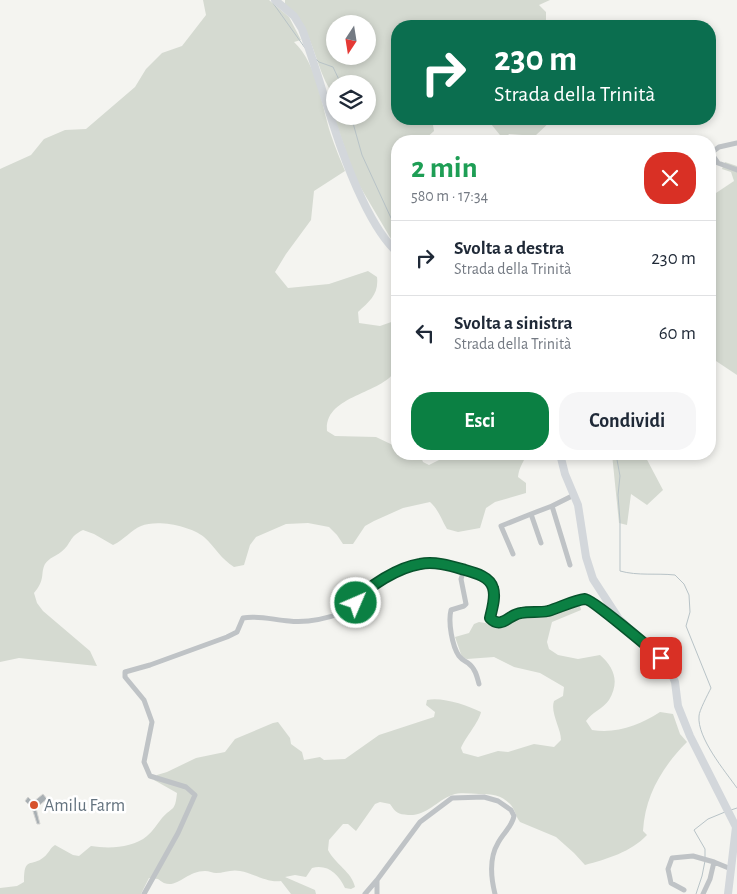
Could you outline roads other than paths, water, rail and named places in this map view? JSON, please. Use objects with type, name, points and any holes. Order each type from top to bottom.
[{"type":"main road","points":[[280,2],[298,23],[310,53],[349,173],[370,215],[391,247]]},
{"type":"main road","points":[[562,460],[574,495],[582,526],[586,557],[593,579],[619,619],[661,658],[670,670],[678,706],[690,736],[736,827],[728,894]]},
{"type":"street","points":[[716,149],[737,143]]},
{"type":"street","points":[[716,160],[718,163],[737,170]]},
{"type":"street","points":[[513,554],[501,526],[552,506],[574,495]]},
{"type":"street","points":[[552,506],[570,565]]},
{"type":"street","points":[[531,514],[541,543]]},
{"type":"street","points":[[144,894],[178,833],[195,795],[186,786],[150,776],[144,762],[152,722],[144,700],[123,673],[227,637],[236,632],[243,618],[256,617],[299,622],[340,614],[351,608],[364,591],[392,574],[419,564],[434,563],[485,577],[493,586],[495,594],[490,618],[494,622],[501,623],[520,613],[548,610],[586,599],[615,622],[627,628]]},
{"type":"street","points":[[464,570],[461,579],[466,604],[451,610],[449,617],[457,653],[460,659],[470,664],[476,673],[479,684]]},
{"type":"street","points":[[366,894],[420,822],[438,807],[452,798],[484,796],[498,801],[511,810],[514,816],[513,822],[497,844],[492,862],[491,873],[495,894]]},
{"type":"street","points":[[684,890],[672,883],[668,869],[672,858],[693,856],[705,858],[731,869]]},
{"type":"street","points":[[703,894],[710,879],[714,862]]},
{"type":"street","points":[[377,880],[377,894]]},
{"type":"waterway","points":[[273,3],[305,48]]},
{"type":"waterway","points":[[315,58],[319,62],[333,67],[337,75]]},
{"type":"waterway","points":[[354,125],[362,155],[391,218]]},
{"type":"waterway","points":[[617,460],[620,476],[618,495],[620,571],[675,575],[684,584],[689,595],[690,612],[686,626],[711,688],[699,714],[702,734],[713,754],[737,788]]},
{"type":"waterway","points":[[731,810],[737,808]]},
{"type":"waterway","points":[[705,857],[705,849],[694,830],[708,819],[725,812]]},
{"type":"waterway","points":[[696,894],[705,861]]},
{"type":"place","name":"Amilu Farm","points":[[34,805]]}]
